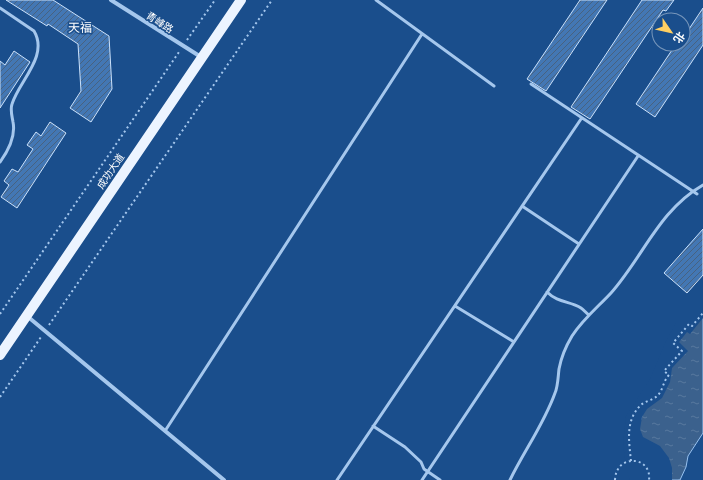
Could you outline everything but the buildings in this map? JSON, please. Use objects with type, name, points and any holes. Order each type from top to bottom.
[{"type":"main road","name":"成功大道","points":[[0,355],[241,0]]},
{"type":"street","name":"青峰路","points":[[111,0],[201,57]]},
{"type":"street","points":[[26,315],[224,480]]},
{"type":"lane","points":[[376,0],[494,86]]},
{"type":"lane","points":[[0,8],[34,31],[37,36],[38,43],[35,60],[12,104],[14,133],[11,142],[0,162]]},
{"type":"lane","points":[[165,431],[422,34]]},
{"type":"lane","points":[[531,84],[581,119],[697,194]]},
{"type":"lane","points":[[337,480],[581,119]]},
{"type":"lane","points":[[422,480],[638,156]]},
{"type":"lane","points":[[510,480],[542,422],[556,392],[559,369],[563,354],[572,336],[624,277],[662,221],[676,204],[692,191],[703,185]]},
{"type":"lane","points":[[522,206],[579,244]]},
{"type":"lane","points":[[547,292],[560,301],[581,308],[589,315]]},
{"type":"lane","points":[[455,306],[514,342]]},
{"type":"lane","points":[[373,426],[405,447],[421,462],[424,469],[440,480]]},
{"type":"path","points":[[0,314],[215,0]]},
{"type":"path","points":[[0,397],[272,0]]},
{"type":"path","points":[[631,461],[629,443],[630,423],[633,414],[642,404],[656,397],[661,390],[669,375],[664,371],[682,351],[673,343],[689,324],[692,326],[703,313]]},
{"type":"path","points":[[615,480],[618,469],[626,462],[631,461],[641,463],[645,466],[648,471],[649,480]]},
{"type":"water","points":[[703,301],[703,433],[688,456],[686,467],[680,480],[634,480],[628,464],[652,380]]},
{"type":"pier","points":[[702,299],[703,318],[690,334],[687,332],[679,342],[688,351],[672,368],[670,382],[662,398],[647,409],[642,417],[640,429],[643,437],[660,446],[669,458],[672,468],[672,480],[630,480],[623,444],[626,416],[650,379],[666,341],[676,323]]},
{"type":"district","name":"天福","points":[[80,28]]}]
